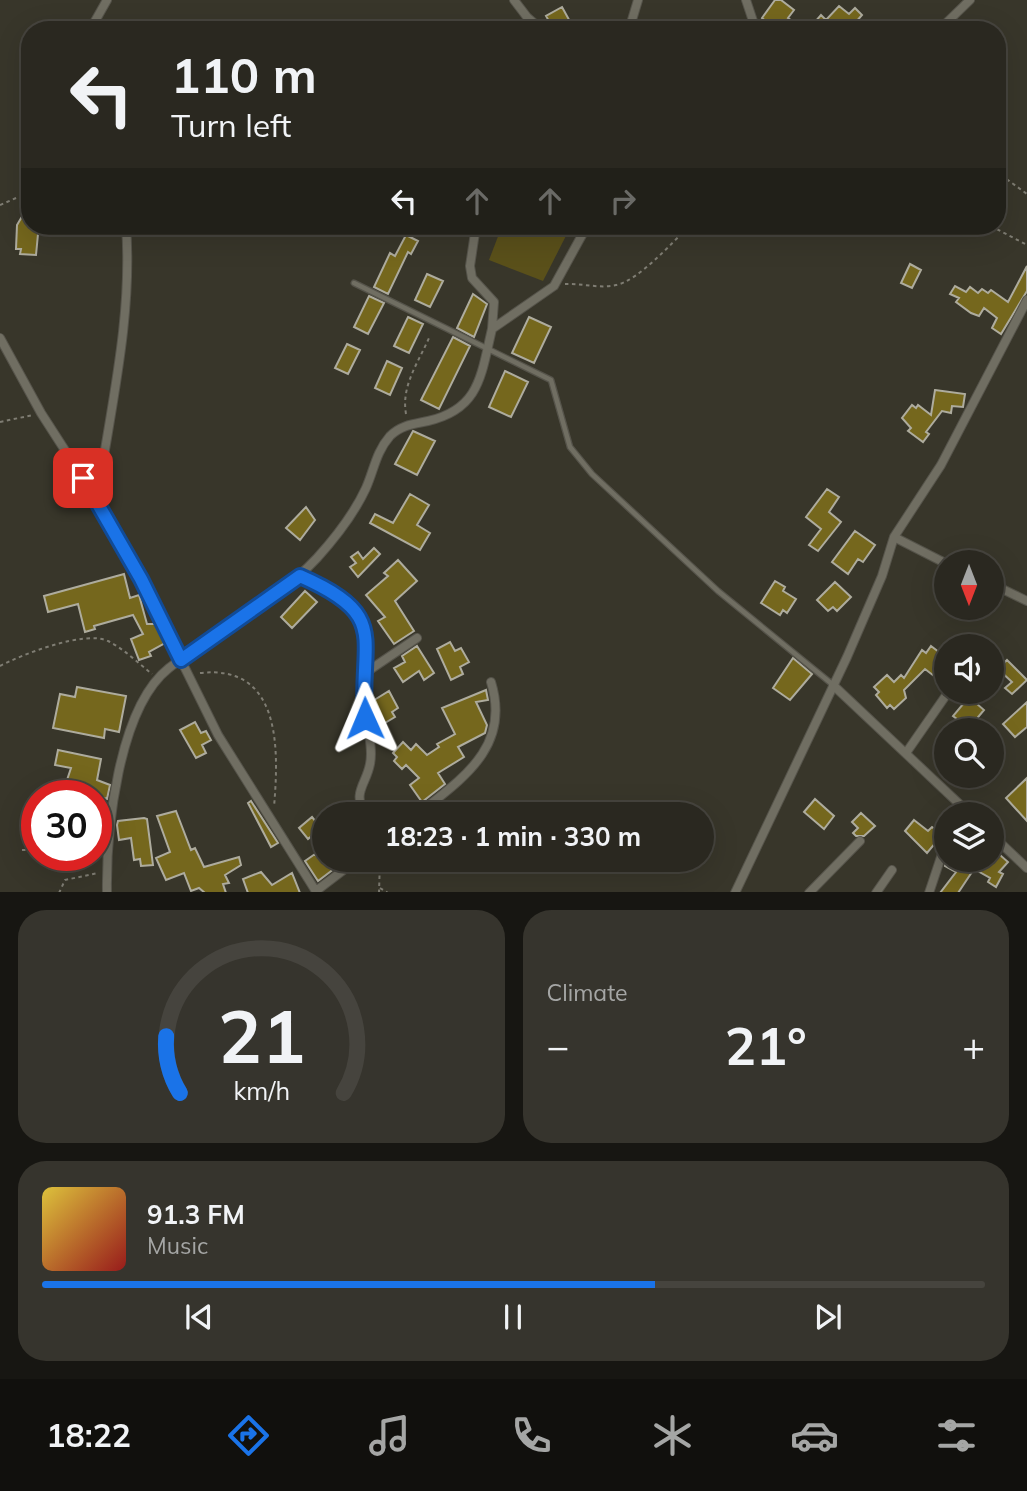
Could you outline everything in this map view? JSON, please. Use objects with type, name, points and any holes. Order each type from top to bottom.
[{"type":"street","points":[[95,21],[107,0]]},
{"type":"street","points":[[514,0],[532,21]]},
{"type":"street","points":[[632,21],[638,0]]},
{"type":"street","points":[[746,0],[753,21]]},
{"type":"street","points":[[948,21],[970,0]]},
{"type":"street","points":[[97,500],[125,321],[127,235]]},
{"type":"street","points":[[107,892],[114,793],[140,709],[158,679],[300,576],[327,547],[357,505],[379,449],[396,430],[447,416],[464,407],[478,383],[492,329],[494,302],[472,278],[470,266],[475,235]]},
{"type":"street","points":[[492,329],[554,286],[582,235]]},
{"type":"street","points":[[734,892],[833,685],[882,576],[894,537],[941,464],[1027,300]]},
{"type":"street","points":[[0,338],[41,413],[97,500],[218,735],[274,820],[316,892],[341,872]]},
{"type":"street","points":[[894,537],[934,557]]},
{"type":"street","points":[[300,576],[337,593],[361,620],[366,640],[364,700],[370,763],[357,791],[361,802]]},
{"type":"street","points":[[1004,589],[1026,597]]},
{"type":"street","points":[[365,673],[417,638]]},
{"type":"street","points":[[432,802],[480,760],[491,742],[496,709],[491,682]]},
{"type":"street","points":[[833,685],[956,802]]},
{"type":"street","points":[[906,753],[940,704]]},
{"type":"street","points":[[809,892],[860,841]]},
{"type":"street","points":[[1004,846],[1026,866]]},
{"type":"street","points":[[877,892],[892,870]]},
{"type":"street","points":[[929,892],[936,872]]},
{"type":"lane","points":[[354,283],[487,351],[551,380],[570,447],[592,474],[719,591],[833,685]]},
{"type":"path","points":[[1006,179],[1027,194]]},
{"type":"path","points":[[0,205],[21,196]]},
{"type":"path","points":[[1006,234],[1027,245]]},
{"type":"path","points":[[554,286],[622,283],[653,260],[679,235]]},
{"type":"path","points":[[405,426],[403,400],[407,385],[429,338]]},
{"type":"path","points":[[0,422],[41,413]]},
{"type":"path","points":[[0,666],[48,645],[99,638],[110,642],[158,679]]},
{"type":"path","points":[[188,675],[233,674],[247,679],[260,691],[273,740],[276,786],[274,820]]},
{"type":"path","points":[[59,892],[65,880],[107,872]]},
{"type":"path","points":[[379,892],[380,872]]},
{"type":"path","points":[[380,888],[388,892]]},
{"type":"shaded area","points":[[499,235],[566,235],[543,281],[489,260]]},
{"type":"building","points":[[775,0],[781,0],[794,10],[788,18],[792,21],[766,21],[762,18]]},
{"type":"building","points":[[839,6],[849,14],[855,8],[862,15],[857,21],[816,21],[821,15],[826,20]]},
{"type":"building","points":[[562,7],[570,21],[549,21],[546,16]]},
{"type":"building","points":[[21,218],[21,235],[38,235],[36,255],[20,254],[21,249],[16,249],[17,225]]},
{"type":"building","points":[[406,235],[418,241],[411,254],[408,252],[388,294],[374,287],[390,253],[395,256]]},
{"type":"building","points":[[910,264],[921,270],[912,288],[901,283]]},
{"type":"building","points":[[1027,266],[1027,291],[1001,334],[992,328],[997,318],[984,308],[979,316],[971,313],[956,302],[959,298],[950,294],[955,286],[966,292],[970,287],[978,293],[982,289],[988,293],[991,290],[1008,302]]},
{"type":"building","points":[[427,274],[443,281],[430,307],[415,300]]},
{"type":"building","points":[[473,294],[487,304],[474,337],[457,328]]},
{"type":"building","points":[[369,296],[384,303],[368,334],[354,327]]},
{"type":"building","points":[[408,317],[423,324],[409,353],[394,346]]},
{"type":"building","points":[[529,317],[551,327],[534,363],[512,353]]},
{"type":"building","points":[[453,337],[470,346],[439,409],[421,400]]},
{"type":"building","points":[[347,344],[360,350],[348,374],[335,368]]},
{"type":"building","points":[[387,361],[402,368],[390,395],[375,388]]},
{"type":"building","points":[[505,371],[528,382],[511,417],[489,407]]},
{"type":"building","points":[[935,390],[965,394],[963,407],[952,406],[951,413],[942,411],[926,432],[929,434],[923,442],[908,431],[911,428],[902,418],[912,405],[916,408],[918,405],[931,415]]},
{"type":"building","points":[[413,431],[435,441],[417,475],[395,464]]},
{"type":"building","points":[[827,489],[839,497],[829,512],[841,522],[818,551],[809,545],[821,529],[806,517]]},
{"type":"building","points":[[410,494],[429,505],[417,525],[430,533],[420,550],[370,523],[375,514],[393,523]]},
{"type":"building","points":[[306,507],[315,520],[300,540],[286,528]]},
{"type":"building","points":[[855,531],[875,545],[863,562],[858,559],[848,574],[832,562]]},
{"type":"building","points":[[374,548],[380,554],[358,577],[350,567],[356,563],[351,557],[358,552],[363,559]]},
{"type":"building","points":[[398,560],[417,581],[395,601],[414,631],[394,644],[378,621],[385,617],[366,595],[388,576],[384,573]]},
{"type":"building","points":[[124,574],[130,598],[139,595],[147,624],[156,624],[165,643],[149,652],[151,656],[139,660],[131,639],[143,634],[133,615],[94,626],[95,629],[85,632],[78,604],[48,612],[44,596]]},
{"type":"building","points":[[775,581],[785,587],[783,591],[796,599],[787,613],[783,610],[780,615],[761,603]]},
{"type":"building","points":[[835,582],[851,597],[837,611],[833,607],[828,611],[817,600]]},
{"type":"building","points":[[305,591],[317,602],[292,628],[281,617]]},
{"type":"building","points":[[450,642],[455,651],[461,648],[469,662],[460,667],[463,674],[451,680],[437,649]]},
{"type":"building","points":[[417,646],[434,673],[424,680],[419,671],[403,682],[394,668],[405,662],[402,656]]},
{"type":"building","points":[[931,646],[934,648],[934,676],[925,669],[904,690],[906,698],[894,709],[890,705],[887,708],[876,695],[879,692],[874,687],[887,675],[894,682],[901,675],[904,678],[922,650],[926,653]]},
{"type":"building","points":[[793,658],[812,674],[790,700],[773,688]]},
{"type":"building","points":[[1007,660],[1027,680],[1012,694],[1005,688],[1012,682],[1004,675],[1004,663]]},
{"type":"building","points":[[77,687],[126,696],[119,732],[105,729],[104,738],[53,728],[60,694],[75,697]]},
{"type":"building","points":[[486,690],[488,700],[476,702],[487,725],[485,733],[458,747],[464,757],[438,773],[445,784],[422,802],[410,785],[419,778],[406,765],[402,769],[394,761],[397,757],[393,753],[403,742],[411,750],[416,744],[427,755],[439,747],[437,744],[455,734],[442,708]]},
{"type":"building","points":[[389,691],[398,708],[392,712],[395,717],[383,724],[371,702]]},
{"type":"building","points":[[1027,702],[1027,727],[1015,737],[1004,723]]},
{"type":"building","points":[[963,704],[977,704],[984,710],[977,718],[953,716]]},
{"type":"building","points":[[195,722],[201,733],[206,731],[211,740],[202,745],[206,753],[196,758],[180,730]]},
{"type":"building","points":[[58,750],[101,759],[97,780],[67,780],[71,768],[55,765]]},
{"type":"building","points":[[1027,778],[1027,821],[1006,798]]},
{"type":"building","points":[[815,799],[834,816],[824,829],[804,812]]},
{"type":"building","points":[[251,801],[278,843],[271,847],[248,803]]},
{"type":"building","points":[[176,811],[191,850],[195,848],[204,867],[239,857],[241,865],[225,875],[229,883],[223,884],[226,892],[204,892],[199,888],[191,891],[184,873],[166,880],[156,858],[170,852],[157,816]]},
{"type":"building","points":[[861,813],[875,826],[864,836],[856,836],[853,833],[858,828],[852,822]]},
{"type":"building","points":[[312,817],[312,836],[308,839],[299,828]]},
{"type":"building","points":[[147,819],[153,865],[141,866],[140,859],[134,860],[131,838],[119,840],[117,825],[118,821]]},
{"type":"building","points":[[914,820],[928,831],[932,827],[934,845],[927,853],[905,831]]},
{"type":"building","points":[[312,856],[312,872],[305,861]]},
{"type":"building","points":[[261,872],[272,885],[292,873],[300,892],[248,892],[243,879]]},
{"type":"building","points":[[312,872],[330,872],[318,881]]},
{"type":"building","points":[[956,872],[972,872],[959,892],[941,892]]},
{"type":"building","points":[[979,872],[1003,874],[996,887],[988,882],[990,878]]},
{"type":"route","points":[[83,478],[141,579],[181,660],[271,600],[300,576],[337,593],[351,605],[364,629],[367,651],[365,718]]}]
